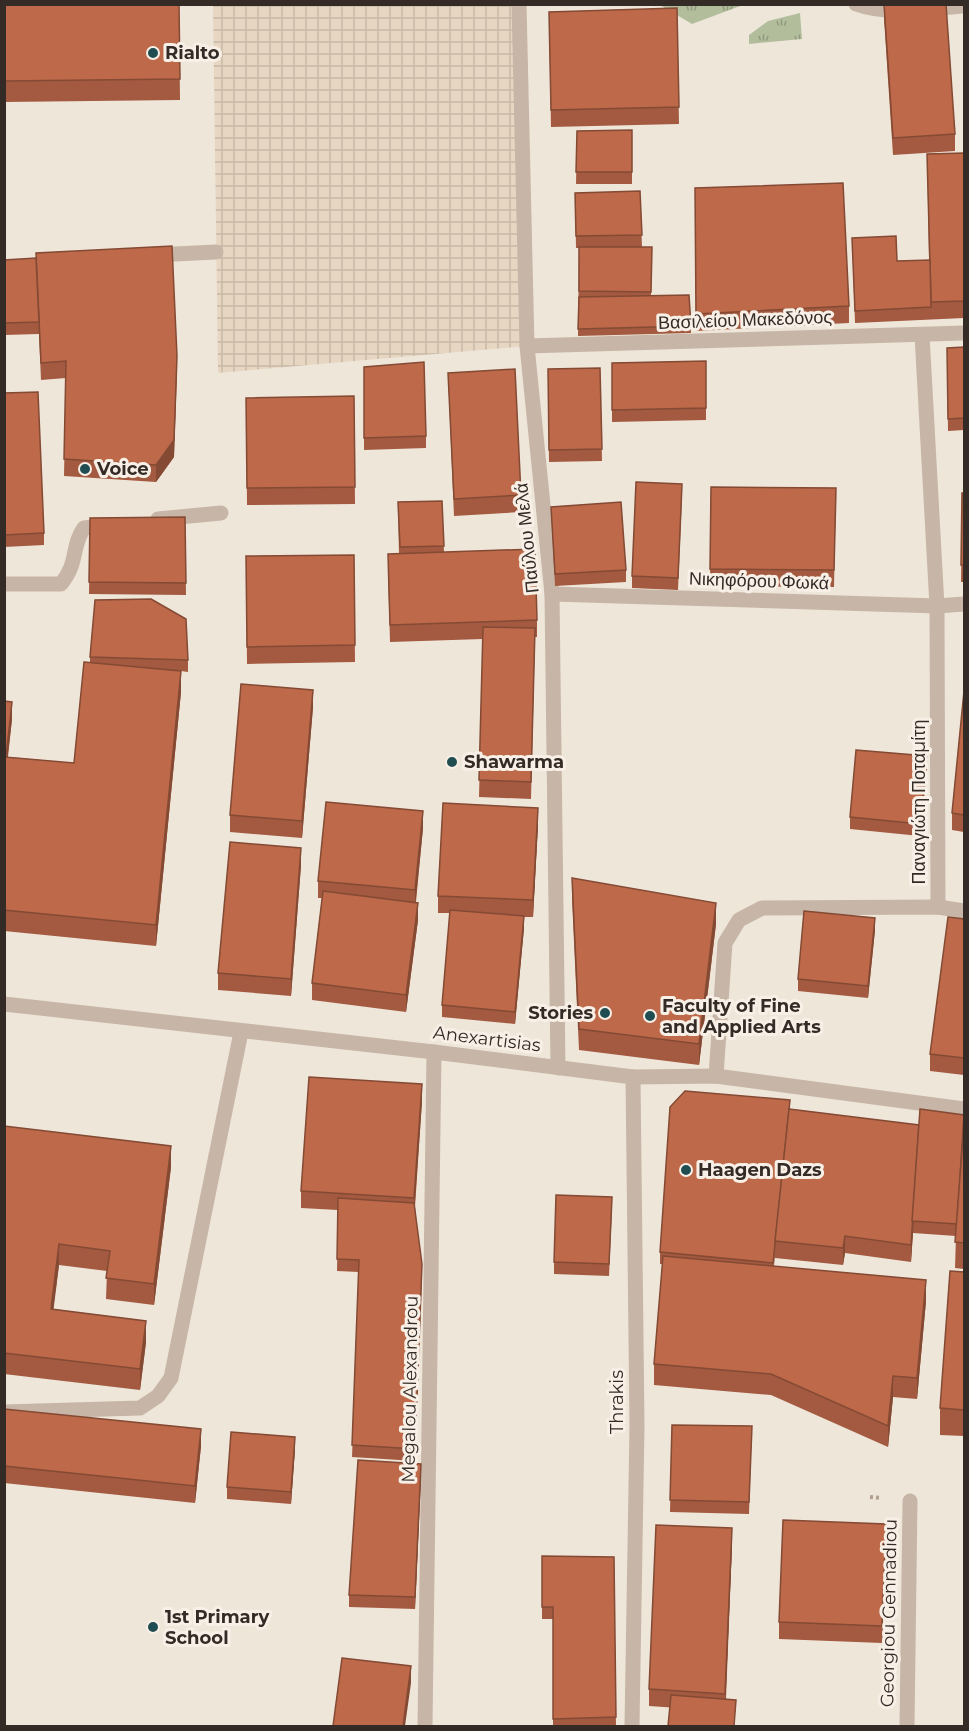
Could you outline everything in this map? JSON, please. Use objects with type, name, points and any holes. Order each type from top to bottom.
[{"type":"street","name":"Παύλου Μελά","points":[[519,4],[527,346],[552,594],[558,1068]]},
{"type":"street","points":[[856,4],[865,8],[906,10],[964,6]]},
{"type":"street","points":[[134,256],[216,252]]},
{"type":"street","name":"Βασιλείου Μακεδόνος","points":[[527,346],[964,333]]},
{"type":"street","name":"Παναγιώτη Ποταμίτη","points":[[716,1076],[725,943],[739,920],[762,908],[938,907],[937,606],[922,335]]},
{"type":"street","points":[[4,584],[61,584],[74,565],[78,540],[84,528],[221,513]]},
{"type":"street","name":"Νικηφόρου Φωκά","points":[[552,594],[937,606],[964,604]]},
{"type":"street","points":[[938,907],[964,911]]},
{"type":"street","name":"Anexartisias","points":[[4,1004],[203,1025],[241,1032],[434,1052],[633,1077],[716,1076],[964,1108]]},
{"type":"street","points":[[4,1412],[140,1408],[158,1396],[171,1378],[241,1032]]},
{"type":"street","name":"Megalou Alexandrou","points":[[425,1726],[434,1052]]},
{"type":"street","name":"Thrakis","points":[[632,1726],[638,1425],[633,1077]]},
{"type":"street","name":"Georgiou Gennadiou","points":[[906,1726],[910,1501]]},
{"type":"green space","points":[[660,5],[743,5],[692,24]]},
{"type":"green space","points":[[800,13],[802,39],[749,44],[749,35],[768,21]]},
{"type":"shaded area","points":[[213,5],[519,5],[527,346],[218,373]]},
{"type":"building","points":[[4,4],[179,4],[180,79],[4,81]]},
{"type":"building","points":[[884,4],[946,4],[955,134],[893,138]]},
{"type":"building","points":[[677,8],[679,107],[551,110],[549,12]]},
{"type":"building","points":[[632,130],[632,172],[576,172],[577,131]]},
{"type":"building","points":[[964,153],[964,301],[931,302],[927,154]]},
{"type":"building","points":[[843,183],[849,306],[696,314],[695,188]]},
{"type":"building","points":[[640,191],[642,235],[576,236],[575,193]]},
{"type":"building","points":[[896,236],[897,261],[930,260],[931,307],[855,311],[852,238]]},
{"type":"building","points":[[172,246],[177,356],[174,440],[156,465],[64,459],[66,361],[41,363],[36,253]]},
{"type":"building","points":[[579,247],[652,247],[651,292],[579,291]]},
{"type":"building","points":[[36,258],[39,322],[4,323],[4,260]]},
{"type":"building","points":[[689,295],[691,326],[578,329],[579,297]]},
{"type":"building","points":[[964,347],[964,418],[948,419],[947,348]]},
{"type":"building","points":[[706,361],[706,408],[612,410],[612,363]]},
{"type":"building","points":[[424,362],[426,436],[364,438],[364,367]]},
{"type":"building","points":[[600,368],[602,449],[549,450],[548,369]]},
{"type":"building","points":[[515,369],[521,495],[454,499],[448,373]]},
{"type":"building","points":[[38,392],[44,533],[4,535],[4,393]]},
{"type":"building","points":[[354,396],[355,487],[247,488],[246,398]]},
{"type":"building","points":[[636,482],[682,484],[678,578],[632,576]]},
{"type":"building","points":[[711,487],[836,488],[834,570],[710,569]]},
{"type":"building","points":[[962,493],[964,493],[964,565],[961,565]]},
{"type":"building","points":[[442,501],[444,546],[400,547],[398,502]]},
{"type":"building","points":[[621,502],[626,570],[555,574],[551,507]]},
{"type":"building","points":[[185,517],[186,583],[89,582],[90,518]]},
{"type":"building","points":[[535,549],[537,620],[390,625],[388,554]]},
{"type":"building","points":[[354,555],[355,645],[247,647],[246,556]]},
{"type":"building","points":[[151,599],[186,619],[188,660],[90,657],[95,600]]},
{"type":"building","points":[[483,627],[535,628],[531,782],[479,780]]},
{"type":"building","points":[[84,662],[181,671],[156,925],[4,910],[5,757],[74,763]]},
{"type":"building","points":[[241,684],[313,690],[302,821],[230,815]]},
{"type":"building","points":[[964,691],[964,815],[952,813]]},
{"type":"building","points":[[4,701],[12,702],[4,759]]},
{"type":"building","points":[[856,750],[927,756],[920,824],[850,817]]},
{"type":"building","points":[[326,802],[423,811],[415,890],[318,881]]},
{"type":"building","points":[[443,803],[538,808],[533,900],[438,896]]},
{"type":"building","points":[[230,842],[301,848],[291,979],[218,973]]},
{"type":"building","points":[[572,878],[716,903],[699,1044],[579,1029]]},
{"type":"building","points":[[323,891],[418,903],[406,995],[312,983]]},
{"type":"building","points":[[450,910],[524,916],[515,1012],[442,1005]]},
{"type":"building","points":[[804,911],[875,918],[868,986],[798,979]]},
{"type":"building","points":[[948,917],[964,919],[964,1058],[930,1054]]},
{"type":"building","points":[[309,1077],[422,1084],[414,1198],[301,1191]]},
{"type":"building","points":[[685,1091],[790,1100],[773,1263],[660,1252],[670,1107]]},
{"type":"building","points":[[789,1109],[919,1125],[911,1245],[845,1236],[843,1248],[775,1241]]},
{"type":"building","points":[[920,1109],[964,1115],[957,1224],[912,1221]]},
{"type":"building","points":[[964,1124],[964,1243],[955,1242]]},
{"type":"building","points":[[4,1126],[171,1146],[154,1284],[106,1278],[110,1251],[59,1244],[51,1309],[146,1321],[140,1369],[4,1353]]},
{"type":"building","points":[[556,1195],[612,1197],[609,1264],[554,1262]]},
{"type":"building","points":[[338,1198],[414,1203],[422,1264],[415,1449],[352,1445],[359,1260],[337,1259]]},
{"type":"building","points":[[663,1256],[926,1280],[917,1378],[893,1376],[888,1426],[771,1374],[654,1364]]},
{"type":"building","points":[[950,1271],[964,1272],[964,1410],[940,1408]]},
{"type":"building","points":[[4,1409],[201,1429],[195,1486],[4,1466]]},
{"type":"building","points":[[672,1425],[752,1426],[749,1502],[670,1500]]},
{"type":"building","points":[[231,1432],[295,1437],[291,1492],[227,1487]]},
{"type":"building","points":[[358,1460],[421,1464],[415,1597],[349,1595]]},
{"type":"building","points":[[783,1520],[886,1524],[882,1626],[779,1622]]},
{"type":"building","points":[[656,1525],[732,1528],[725,1694],[649,1689]]},
{"type":"building","points":[[542,1556],[614,1557],[616,1717],[553,1719],[553,1607],[542,1607]]},
{"type":"building","points":[[342,1658],[411,1666],[403,1726],[333,1726]]},
{"type":"building","points":[[671,1695],[736,1700],[734,1726],[668,1726]]},
{"type":"place","name":"Rialto","points":[[153,53]]},
{"type":"place","name":"Voice","points":[[85,469]]},
{"type":"place","name":"Shawarma","points":[[452,762]]},
{"type":"place","name":"Stories","points":[[605,1013]]},
{"type":"place","name":"Faculty of Fine and Applied Arts","points":[[650,1016]]},
{"type":"place","name":"Haagen Dazs","points":[[686,1170]]},
{"type":"place","name":"1st Primary School","points":[[153,1627]]}]
